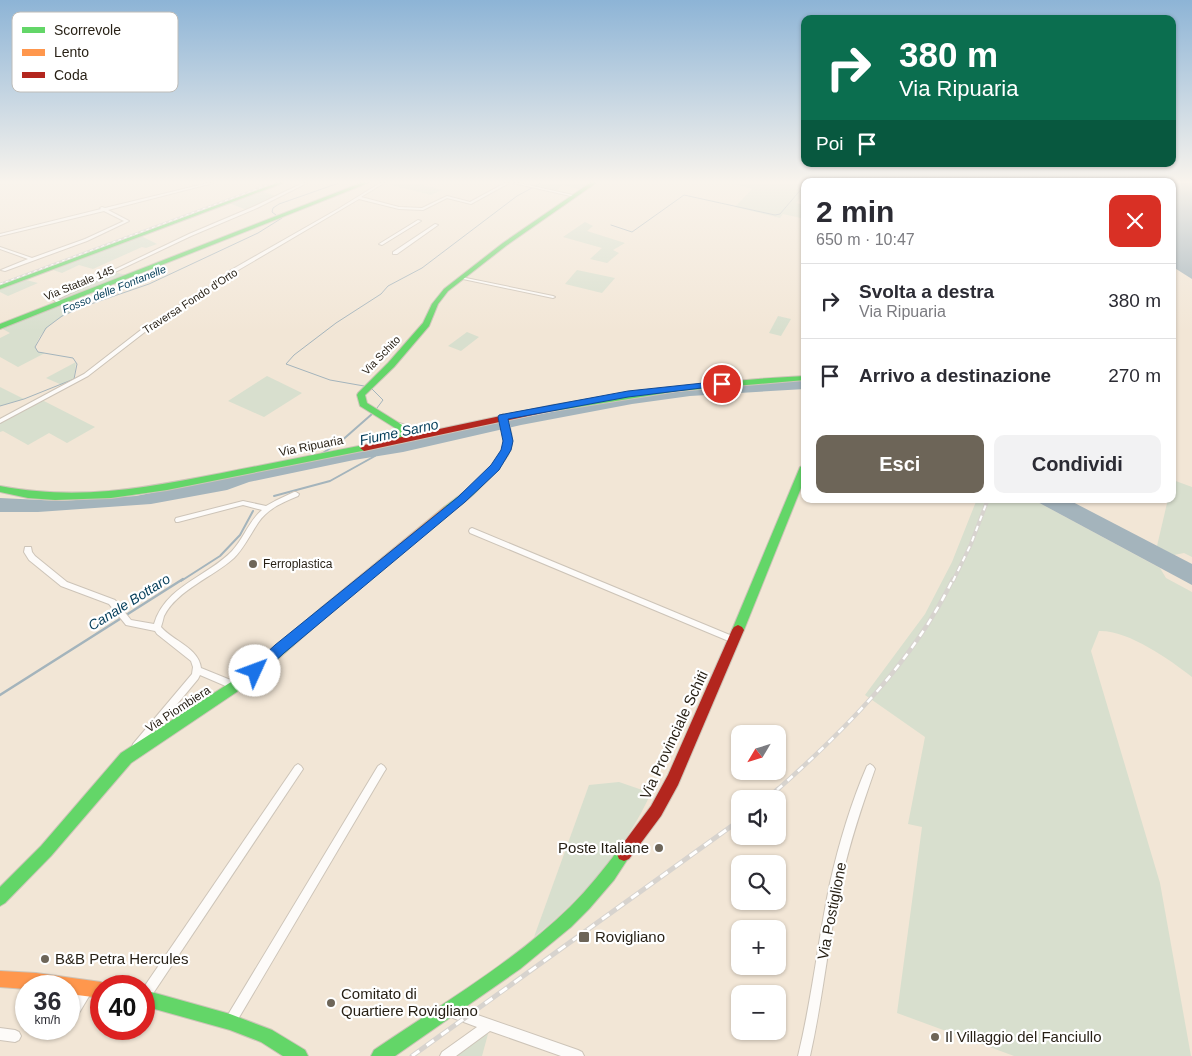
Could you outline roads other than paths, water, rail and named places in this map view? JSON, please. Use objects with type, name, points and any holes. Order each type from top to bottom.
[{"type":"main road","points":[[0,287],[147,232]]},
{"type":"main road","name":"Via Statale 145","points":[[0,327],[239,232]]},
{"type":"main road","name":"Via Schito","points":[[398,425],[369,409],[363,404],[361,395],[391,366],[426,324],[435,304],[446,290],[522,232]]},
{"type":"main road","name":"Via Ripuaria","points":[[0,489],[25,496],[96,496],[142,492],[399,441],[503,417],[642,392],[761,380],[801,378]]},
{"type":"main road","name":"Via Piombiera","points":[[0,898],[46,851],[126,758],[235,686],[462,500],[495,467],[506,450],[508,441],[503,417]]},
{"type":"main road","points":[[398,425],[404,432],[399,441]]},
{"type":"main road","name":"Via Provinciale Schiti","points":[[380,1056],[520,960],[552,934],[610,875],[656,811],[673,780],[734,640],[801,477]]},
{"type":"main road","points":[[0,979],[36,981],[90,988]]},
{"type":"main road","points":[[155,1001],[230,1022],[266,1036],[286,1052],[299,1056]]},
{"type":"street","points":[[3,270],[103,232]]},
{"type":"street","points":[[60,303],[55,299],[196,232]]},
{"type":"street","name":"Traversa Fondo d'Orto","points":[[0,421],[86,375],[148,327],[206,291],[233,271],[300,232]]},
{"type":"street","points":[[381,244],[400,232]]},
{"type":"street","points":[[395,253],[425,232]]},
{"type":"street","points":[[0,248],[31,259]]},
{"type":"street","points":[[463,278],[553,296]]},
{"type":"street","points":[[398,425],[424,433],[432,433]]},
{"type":"street","points":[[28,549],[32,558],[56,579],[72,588],[112,602],[134,625],[158,628],[161,615],[186,587],[232,555],[248,536],[253,524],[267,509],[296,494]]},
{"type":"street","points":[[178,520],[243,503],[267,509]]},
{"type":"street","points":[[472,531],[734,640]]},
{"type":"street","name":"Via Piombiera","points":[[126,758],[195,676],[197,670],[198,664],[194,658],[160,632],[158,628]]},
{"type":"street","points":[[197,670],[235,686]]},
{"type":"street","points":[[155,982],[298,769]]},
{"type":"street","points":[[230,1022],[381,769]]},
{"type":"street","name":"Via Postiglione","points":[[804,1056],[815,1009],[834,892],[848,832],[870,769]]},
{"type":"street","points":[[80,1000],[87,988]]},
{"type":"street","points":[[448,1010],[578,1056]]},
{"type":"street","points":[[446,1056],[489,1025]]},
{"type":"street","points":[[0,1034],[15,1036]]},
{"type":"waterway","name":"Fosso delle Fontanelle","points":[[0,406],[24,399],[74,379],[77,364],[73,358],[38,352],[35,347],[46,328],[62,316],[149,284],[259,232]]},
{"type":"waterway","points":[[364,386],[330,380],[286,364],[294,355],[336,323],[381,294],[388,286],[422,268],[469,232]]},
{"type":"waterway","points":[[371,388],[383,400],[377,408]]},
{"type":"waterway","name":"Fiume Sarno","points":[[321,454],[339,443],[372,414],[370,416]]},
{"type":"waterway","name":"Canale Bottaro","points":[[274,496],[330,481],[375,456]]},
{"type":"waterway","name":"Canale Bottaro","points":[[181,581],[220,556],[240,535],[253,511]]},
{"type":"waterway","name":"Canale Bottaro","points":[[0,695],[183,579]]},
{"type":"railway","points":[[0,284],[140,232]]},
{"type":"railway","points":[[953,581],[971,544],[986,503]]},
{"type":"railway","points":[[777,790],[852,719],[898,666],[937,609],[953,579]]},
{"type":"railway","points":[[412,1056],[731,826]]},
{"type":"place","name":"Ferroplastica","points":[[253,564]]},
{"type":"place","name":"Poste Italiane","points":[[659,848]]},
{"type":"place","name":"Rovigliano","points":[[584,937]]},
{"type":"place","name":"B&B Petra Hercules","points":[[45,959]]},
{"type":"place","name":"Comitato di Quartiere Rovigliano","points":[[331,1003]]},
{"type":"place","name":"Il Villaggio del Fanciullo","points":[[935,1037]]}]
